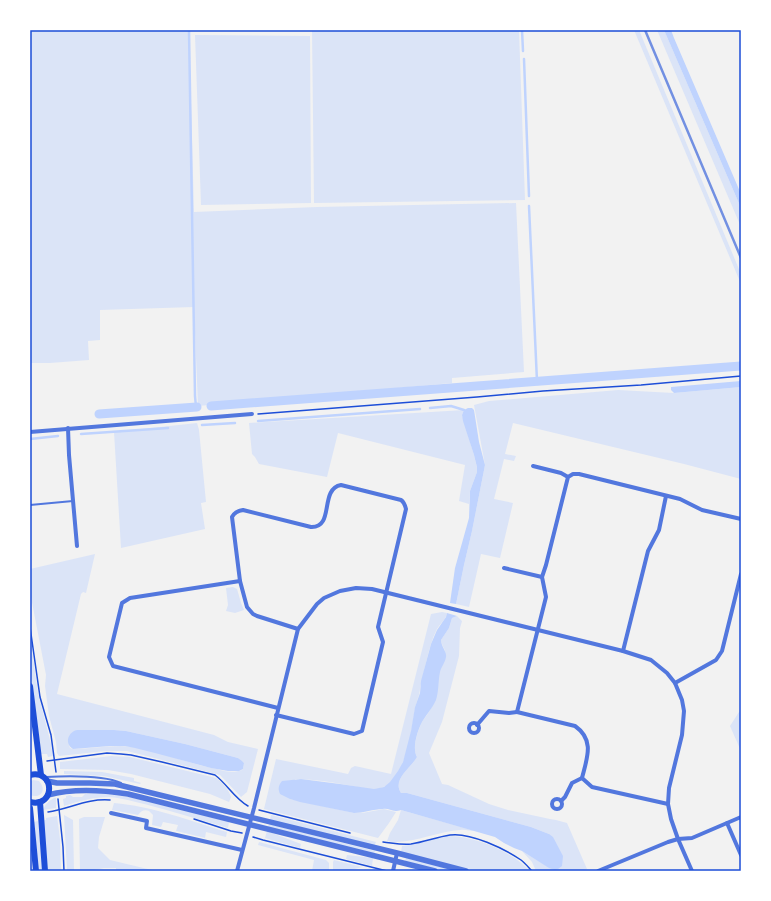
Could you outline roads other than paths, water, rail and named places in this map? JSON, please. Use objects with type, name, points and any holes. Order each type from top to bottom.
[{"type":"main road","points":[[30,686],[44,778]]},
{"type":"main road","points":[[30,771],[30,775],[37,774],[44,778],[49,785],[48,794],[43,800],[34,803],[30,802]]},
{"type":"main road","points":[[40,802],[46,871]]},
{"type":"main road","points":[[30,808],[36,871]]},
{"type":"street","points":[[30,432],[252,414]]},
{"type":"street","points":[[68,428],[77,546]]},
{"type":"street","points":[[532,466],[561,473],[568,477]]},
{"type":"street","points":[[517,712],[546,597],[542,577],[568,477],[573,474],[579,474],[666,496],[680,500],[702,510],[741,519]]},
{"type":"street","points":[[276,715],[354,734],[362,731],[383,642],[378,627],[406,509],[406,505],[403,501],[340,485],[335,487],[330,492],[323,521],[319,526],[311,527],[243,510],[235,513],[232,518],[240,580],[247,607],[257,616],[298,629]]},
{"type":"street","points":[[624,650],[648,551],[659,530],[666,496]]},
{"type":"street","points":[[504,568],[542,577]]},
{"type":"street","points":[[675,684],[716,660],[722,651],[741,574]]},
{"type":"street","points":[[240,580],[130,598],[126,600],[122,603],[109,657],[113,666],[278,708]]},
{"type":"street","points":[[237,871],[298,629],[317,604],[324,598],[340,591],[356,588],[372,588],[624,650],[651,660],[667,672],[675,684],[682,700],[684,711],[682,735],[669,788],[668,804],[678,839],[692,871]]},
{"type":"street","points":[[477,724],[489,711],[517,712],[575,726],[581,730],[588,743],[589,749],[582,778],[572,783],[565,797],[561,801]]},
{"type":"street","points":[[44,778],[57,783],[90,782],[115,784],[466,871]]},
{"type":"street","points":[[582,778],[592,787],[668,804]]},
{"type":"street","points":[[48,794],[87,790],[128,794],[435,871]]},
{"type":"street","points":[[111,813],[147,821],[146,828],[242,850]]},
{"type":"street","points":[[598,871],[668,842],[678,839],[692,838],[741,817]]},
{"type":"street","points":[[727,823],[741,855]]},
{"type":"street","points":[[393,871],[397,853]]},
{"type":"lane","points":[[30,505],[73,501]]},
{"type":"water","points":[[664,30],[671,30],[741,194],[741,208]]},
{"type":"water","points":[[741,381],[741,387],[674,393],[671,390],[671,387]]},
{"type":"water","points":[[472,408],[474,410],[479,442],[485,465],[456,604],[450,603],[455,568],[469,518],[470,491],[477,472],[474,455],[462,415],[464,410]]},
{"type":"water","points":[[447,613],[457,616],[452,618],[449,628],[441,640],[446,657],[440,672],[437,697],[418,732],[415,745],[417,757],[401,778],[399,788],[401,793],[407,793],[531,827],[549,834],[553,837],[563,856],[562,866],[558,869],[555,870],[549,868],[522,851],[495,837],[401,810],[395,811],[379,809],[354,813],[300,802],[280,794],[279,788],[282,781],[301,779],[374,789],[384,787],[390,782],[403,762],[431,644]]},
{"type":"water","points":[[77,730],[126,731],[185,744],[238,758],[244,763],[243,769],[239,771],[228,771],[211,768],[125,746],[73,749],[70,747],[68,738],[71,733]]},
{"type":"waterway","points":[[189,30],[196,407]]},
{"type":"waterway","points":[[522,30],[523,51]]},
{"type":"waterway","points":[[524,59],[529,196]]},
{"type":"waterway","points":[[529,206],[537,381]]},
{"type":"waterway","points":[[211,406],[741,366]]},
{"type":"waterway","points":[[430,408],[451,406],[464,410]]},
{"type":"waterway","points":[[99,414],[197,407]]},
{"type":"waterway","points":[[258,421],[420,409]]},
{"type":"waterway","points":[[202,425],[235,423]]},
{"type":"waterway","points":[[81,434],[168,428]]},
{"type":"waterway","points":[[30,439],[58,436]]},
{"type":"railway","points":[[645,30],[741,258]]}]
